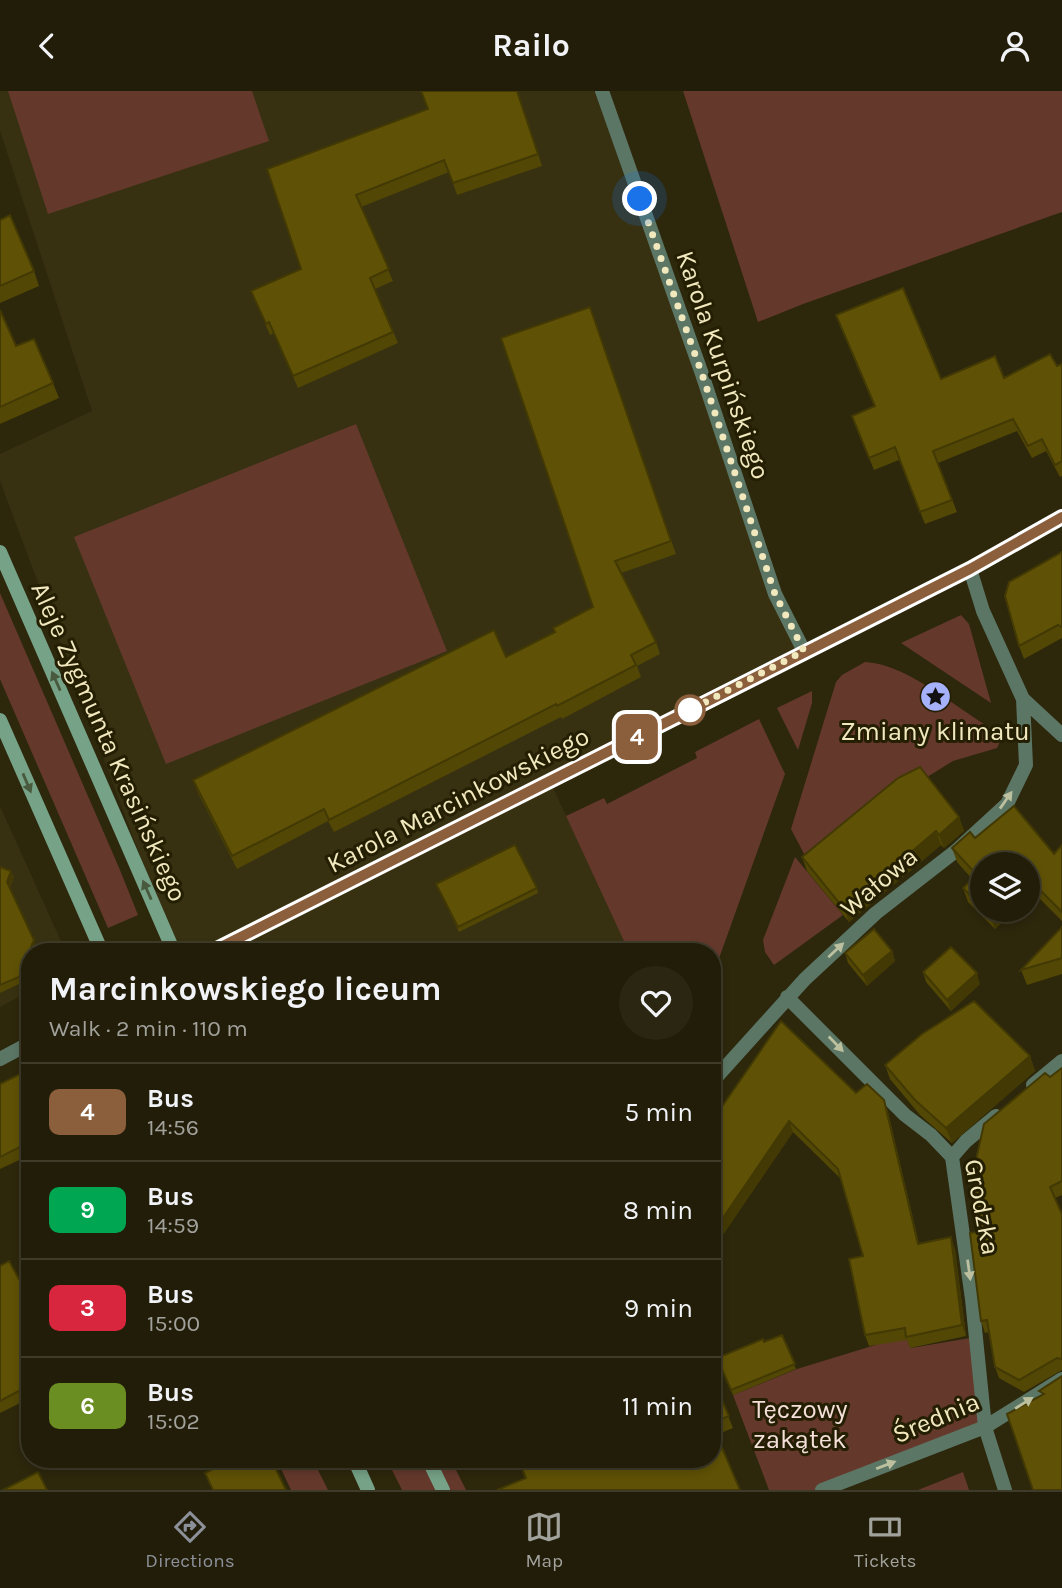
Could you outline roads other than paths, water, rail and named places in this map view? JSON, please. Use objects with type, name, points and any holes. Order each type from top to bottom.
[{"type":"street","name":"Karola Kurpińskiego","points":[[602,91],[702,374],[775,594],[804,651]]},
{"type":"street","name":"Karola Marcinkowskiego","points":[[229,943],[970,569],[1062,517]]},
{"type":"street","name":"Aleje Zygmunta Krasińskiego","points":[[0,552],[170,943]]},
{"type":"street","name":"Wałowa","points":[[721,1072],[787,997],[876,913],[957,850],[1007,804],[1026,765],[1023,699],[983,611],[970,569]]},
{"type":"street","name":"Wałowa","points":[[1023,699],[1062,735]]},
{"type":"street","points":[[0,720],[98,943]]},
{"type":"street","name":"Grodzka","points":[[787,997],[905,1115],[931,1135],[952,1157],[972,1299],[985,1427],[1005,1490]]},
{"type":"street","points":[[0,1059],[21,1048]]},
{"type":"street","points":[[952,1157],[966,1141],[1062,1061]]},
{"type":"street","name":"Średnia","points":[[822,1490],[985,1427],[1062,1379]]},
{"type":"street","points":[[358,1468],[368,1490]]},
{"type":"street","points":[[432,1468],[443,1490]]},
{"type":"place","name":"Zmiany klimatu","points":[[935,696]]},
{"type":"park label","name":"Tęczowy zakątek","points":[[800,1424]]}]
